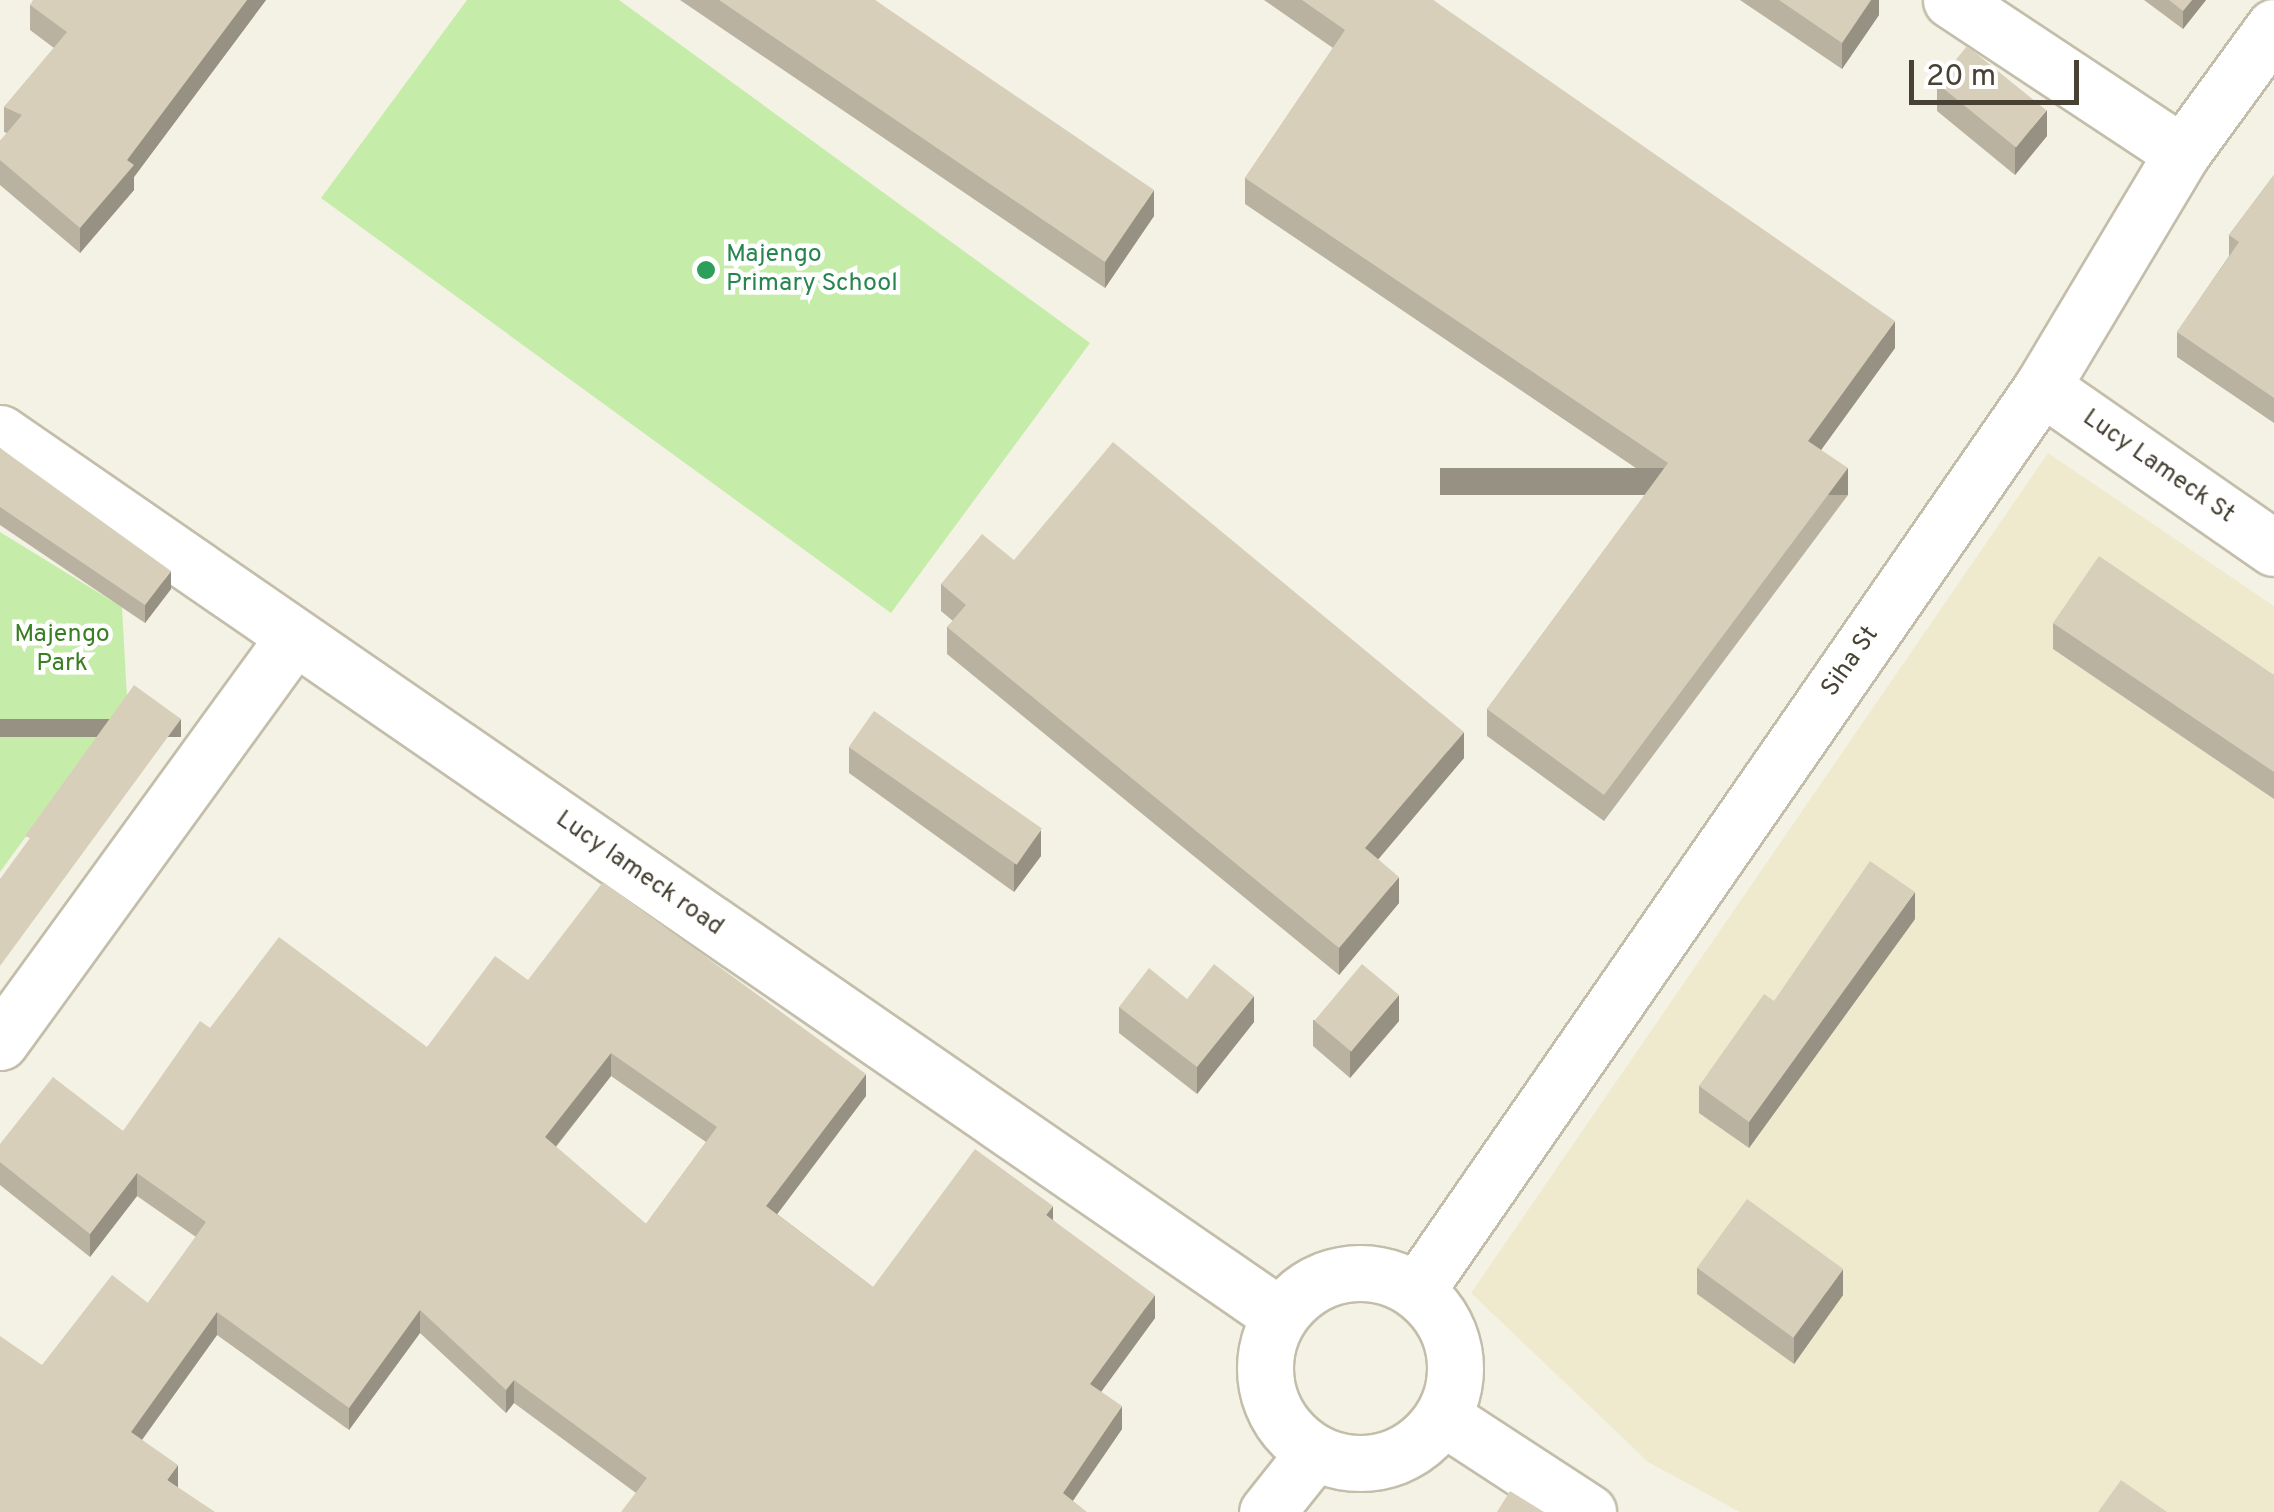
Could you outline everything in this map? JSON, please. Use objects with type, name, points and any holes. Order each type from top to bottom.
[{"type":"street","points":[[1951,0],[2182,153]]},
{"type":"street","name":"Siha St","points":[[1417,1290],[2042,387],[2182,153],[2274,27]]},
{"type":"street","name":"Lucy Lameck St","points":[[2042,387],[2274,548]]},
{"type":"street","name":"Lucy lameck road","points":[[0,433],[1279,1315]]},
{"type":"street","points":[[0,1042],[294,637]]},
{"type":"street","points":[[1369,1271],[1417,1290],[1448,1326],[1458,1372],[1444,1418],[1405,1454],[1352,1465],[1314,1452],[1271,1408],[1264,1360],[1279,1315],[1318,1281],[1352,1274],[1369,1271]]},
{"type":"street","points":[[1444,1418],[1588,1512]]},
{"type":"street","points":[[1267,1512],[1314,1452]]},
{"type":"shaded area","points":[[2048,453],[2274,606],[2274,1512],[1740,1512],[1648,1462],[1471,1293]]},
{"type":"green space","name":"Majengo Primary School","points":[[467,0],[619,0],[1090,343],[891,613],[321,198]]},
{"type":"green space","name":"Majengo Park","points":[[0,532],[122,607],[127,698],[0,872]]},
{"type":"building","points":[[33,0],[247,0],[127,160],[134,165],[80,228],[0,160],[0,141],[22,115],[4,107],[67,32],[30,5]]},
{"type":"building","points":[[719,0],[875,0],[1154,190],[1105,262]]},
{"type":"building","points":[[1302,0],[1433,0],[1895,321],[1808,441],[1848,468],[1604,795],[1487,709],[1668,463],[1245,178],[1345,30]]},
{"type":"building","points":[[1779,0],[1871,0],[1842,43]]},
{"type":"building","points":[[2169,0],[2192,0],[2183,11]]},
{"type":"building","points":[[1967,46],[2046,110],[2016,147],[1937,83]]},
{"type":"building","points":[[2274,175],[2274,398],[2177,332],[2239,242],[2229,235]]},
{"type":"building","points":[[1113,442],[1464,732],[1365,848],[1399,877],[1339,948],[947,627],[966,605],[941,584],[982,534],[1014,560]]},
{"type":"building","points":[[0,448],[171,571],[145,605],[0,507]]},
{"type":"building","points":[[2099,556],[2274,675],[2274,772],[2053,623]]},
{"type":"building","points":[[134,685],[181,719],[0,966],[0,879],[30,838],[25,836]]},
{"type":"building","points":[[874,711],[1042,829],[1017,865],[849,747]]},
{"type":"building","points":[[1870,861],[1915,892],[1749,1122],[1699,1086],[1764,994],[1774,1001]]},
{"type":"building","points":[[603,882],[866,1074],[766,1206],[873,1287],[975,1149],[1053,1206],[1046,1215],[1155,1295],[1090,1384],[1122,1406],[1063,1493],[1087,1512],[621,1512],[647,1478],[514,1380],[506,1390],[420,1310],[349,1408],[217,1312],[131,1432],[178,1465],[167,1480],[215,1512],[0,1512],[0,1336],[42,1365],[112,1275],[148,1303],[206,1222],[137,1173],[90,1234],[0,1162],[0,1144],[53,1077],[123,1131],[200,1021],[210,1028],[279,937],[427,1047],[495,956],[528,980]],"holes":[[[611,1053],[717,1127],[646,1224],[545,1137]]]},
{"type":"building","points":[[1214,964],[1254,996],[1197,1067],[1119,1007],[1149,968],[1187,999]]},
{"type":"building","points":[[1362,964],[1399,995],[1351,1052],[1314,1021]]},
{"type":"building","points":[[1747,1199],[1843,1269],[1793,1338],[1697,1268]]},
{"type":"building","points":[[2121,1480],[2167,1512],[2098,1512]]},
{"type":"building","points":[[1510,1491],[1544,1512],[1497,1512]]},
{"type":"place","name":"Majengo Primary School","points":[[706,270]]}]
